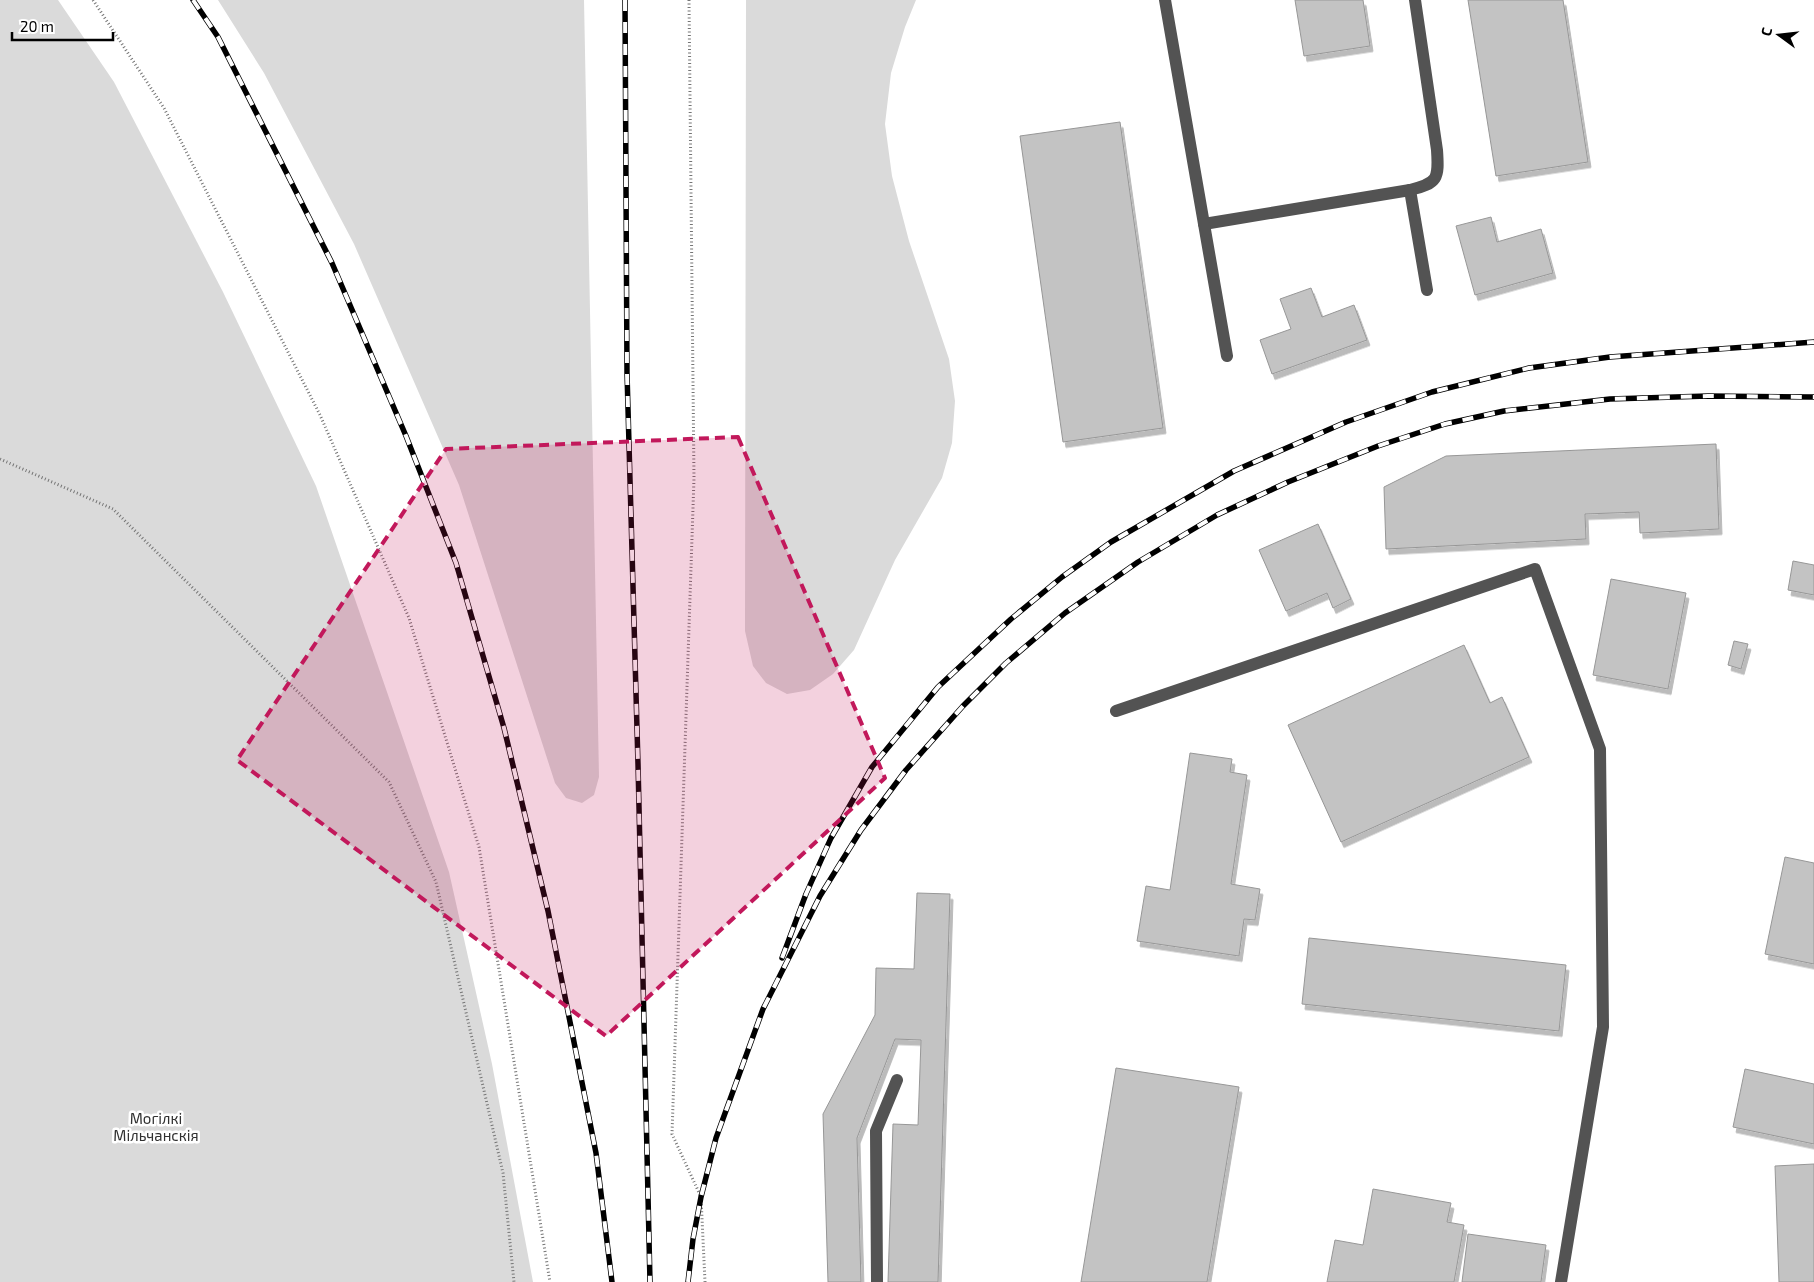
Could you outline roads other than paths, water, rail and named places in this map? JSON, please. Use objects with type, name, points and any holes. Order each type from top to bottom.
[{"type":"lane","points":[[1165,0],[1227,356]]},
{"type":"lane","points":[[1204,224],[1410,190],[1428,186],[1435,181],[1439,171],[1437,150],[1415,0]]},
{"type":"lane","points":[[1410,190],[1427,290]]},
{"type":"lane","points":[[1116,711],[1535,569],[1600,749],[1603,1027],[1561,1282]]},
{"type":"lane","points":[[877,1282],[876,1131],[897,1080]]},
{"type":"railway","points":[[193,0],[218,37],[332,263],[406,436],[456,563],[504,728],[548,911],[596,1153],[612,1282]]},
{"type":"railway","points":[[625,0],[627,373],[650,1282]]},
{"type":"railway","points":[[782,958],[806,894],[831,838],[872,767],[938,687],[1011,619],[1062,577],[1111,542],[1234,471],[1346,422],[1432,392],[1529,368],[1610,357],[1814,342]]},
{"type":"railway","points":[[688,1282],[693,1239],[701,1197],[716,1138],[763,1009],[820,896],[861,830],[906,770],[963,706],[1006,663],[1065,613],[1138,562],[1217,515],[1288,482],[1378,446],[1445,424],[1504,411],[1610,399],[1708,396],[1814,397]]},
{"type":"park label","name":"Могілкі Мільчанскія","points":[[156,1126]]}]
